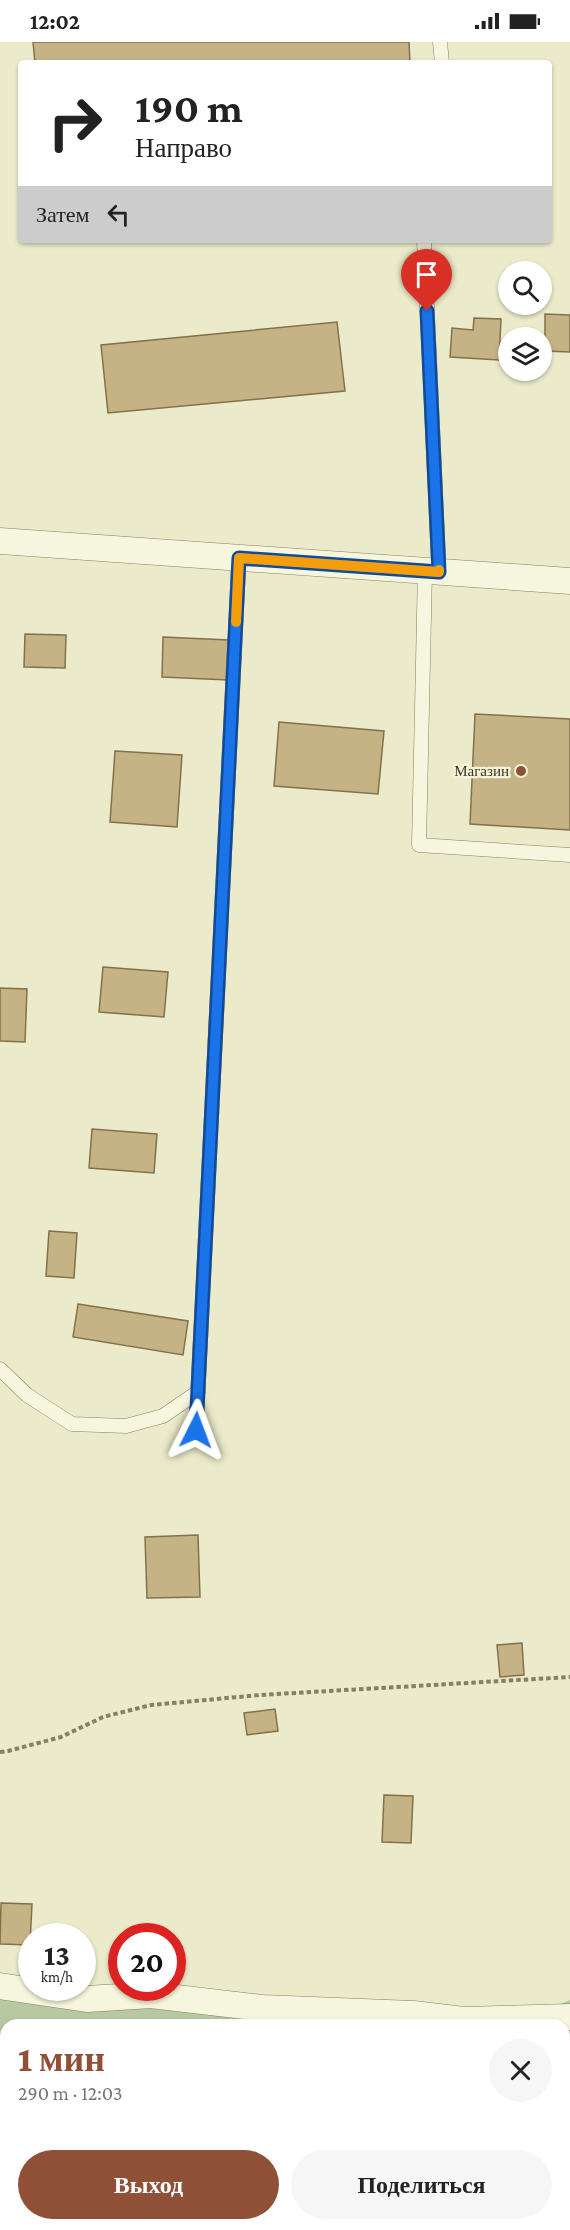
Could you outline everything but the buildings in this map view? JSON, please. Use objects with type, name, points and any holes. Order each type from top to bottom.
[{"type":"street","points":[[0,541],[570,581]]},
{"type":"street","points":[[0,1986],[87,1999],[151,1995],[262,2008],[413,2014],[444,2019]]},
{"type":"street","points":[[527,2019],[570,2017]]},
{"type":"lane","points":[[440,42],[442,60]]},
{"type":"lane","points":[[424,243],[432,571],[419,845],[570,855]]},
{"type":"lane","points":[[196,1430],[239,558]]},
{"type":"lane","points":[[0,1369],[27,1395],[72,1424],[126,1425],[163,1416],[198,1392]]},
{"type":"path","points":[[0,1752],[61,1737],[103,1717],[150,1705],[260,1695],[570,1677]]},
{"type":"green space","points":[[0,1976],[18,1978],[18,2001],[96,2001],[96,1988],[108,1990],[108,2001],[186,2001],[332,2019],[0,2019]]},
{"type":"green space","points":[[570,2000],[570,2019],[525,2019]]},
{"type":"slow traffic","points":[[236,622],[239,558],[439,572],[439,570]]},
{"type":"place","name":"Магазин","points":[[521,771]]},
{"type":"route","points":[[196,1430],[239,558],[439,572],[427,311]]}]
